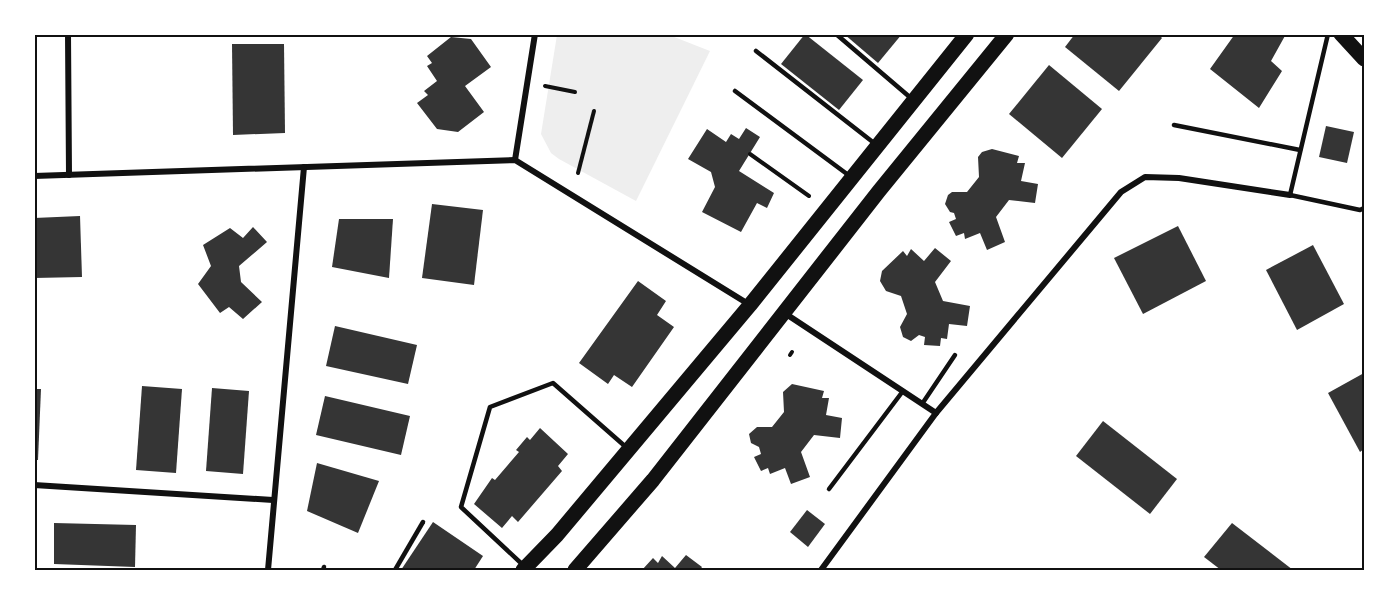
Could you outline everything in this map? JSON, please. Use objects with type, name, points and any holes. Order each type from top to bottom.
[{"type":"main road","points":[[524,569],[750,305],[967,34]]},
{"type":"main road","points":[[575,570],[653,480],[786,314],[879,191],[1007,34]]},
{"type":"main road","points":[[1341,34],[1365,59]]},
{"type":"street","points":[[68,34],[69,175]]},
{"type":"street","points":[[515,160],[535,34]]},
{"type":"street","points":[[34,176],[515,160],[750,305]]},
{"type":"street","points":[[268,570],[304,167]]},
{"type":"street","points":[[821,570],[936,413],[1121,192],[1145,177],[1168,177],[1290,195]]},
{"type":"street","points":[[786,314],[936,413]]},
{"type":"street","points":[[34,485],[273,500]]},
{"type":"lane","points":[[836,34],[914,100]]},
{"type":"lane","points":[[1328,34],[1290,195],[1360,210],[1365,208]]},
{"type":"lane","points":[[756,51],[878,146]]},
{"type":"lane","points":[[735,91],[852,178]]},
{"type":"lane","points":[[1174,125],[1300,150]]},
{"type":"lane","points":[[922,404],[955,355]]},
{"type":"lane","points":[[524,569],[461,507],[490,407],[553,383],[628,449]]},
{"type":"lane","points":[[829,489],[903,391]]},
{"type":"lane","points":[[395,570],[423,522]]},
{"type":"path","points":[[545,87],[575,92]]},
{"type":"path","points":[[578,173],[594,111]]},
{"type":"path","points":[[750,153],[809,196]]},
{"type":"shaded area","points":[[557,35],[669,35],[710,51],[636,201],[559,159],[551,153],[541,134]]},
{"type":"building","points":[[805,34],[863,80],[839,110],[781,64]]},
{"type":"building","points":[[844,34],[902,34],[878,63]]},
{"type":"building","points":[[1075,34],[1158,34],[1162,38],[1119,91],[1065,47]]},
{"type":"building","points":[[1235,34],[1286,34],[1271,61],[1282,71],[1259,108],[1210,69]]},
{"type":"building","points":[[451,37],[471,39],[491,67],[465,86],[484,112],[458,132],[437,129],[417,103],[428,95],[424,91],[437,81],[427,66],[432,63],[427,56]]},
{"type":"building","points":[[232,44],[284,44],[285,133],[233,135]]},
{"type":"building","points":[[1049,65],[1102,109],[1062,158],[1009,114]]},
{"type":"building","points":[[1326,126],[1354,132],[1347,163],[1319,157]]},
{"type":"building","points":[[746,128],[760,137],[739,171],[774,193],[767,208],[757,203],[741,232],[702,212],[715,187],[711,172],[688,159],[707,129],[726,142],[731,134],[739,139]]},
{"type":"building","points":[[992,149],[1019,156],[1017,163],[1025,163],[1021,181],[1038,184],[1035,203],[1009,200],[996,217],[1005,242],[987,250],[980,233],[965,239],[964,233],[956,236],[949,222],[956,219],[954,213],[950,212],[945,204],[948,195],[952,192],[967,192],[979,177],[978,157],[982,152]]},
{"type":"building","points":[[432,204],[483,210],[474,285],[422,278]]},
{"type":"building","points":[[80,216],[82,277],[34,278],[34,218]]},
{"type":"building","points":[[339,219],[393,219],[389,278],[332,267]]},
{"type":"building","points":[[1178,226],[1206,281],[1143,314],[1114,258]]},
{"type":"building","points":[[253,227],[267,242],[239,266],[241,282],[262,302],[243,319],[229,307],[220,313],[198,284],[211,266],[203,245],[230,228],[243,238]]},
{"type":"building","points":[[1313,245],[1344,304],[1297,330],[1266,270]]},
{"type":"building","points":[[935,248],[951,261],[935,282],[943,301],[970,306],[967,326],[949,324],[947,339],[941,338],[940,346],[924,345],[925,337],[919,335],[911,341],[903,337],[900,327],[907,314],[901,296],[886,291],[880,281],[882,271],[903,251],[907,256],[911,249],[924,261]]},
{"type":"building","points":[[638,281],[666,301],[657,315],[674,327],[632,387],[614,375],[608,384],[579,363]]},
{"type":"building","points":[[335,326],[417,345],[408,384],[326,366]]},
{"type":"building","points":[[1364,373],[1364,449],[1360,452],[1328,393]]},
{"type":"building","points":[[792,384],[824,391],[822,398],[829,398],[826,415],[842,418],[840,438],[814,435],[801,452],[810,477],[791,484],[785,468],[770,474],[768,468],[761,471],[754,457],[761,454],[759,447],[751,443],[749,434],[757,427],[772,427],[784,412],[783,392]]},
{"type":"building","points":[[142,386],[182,389],[176,473],[136,470]]},
{"type":"building","points":[[212,388],[249,391],[243,474],[206,471]]},
{"type":"building","points":[[34,389],[41,389],[38,460],[34,460]]},
{"type":"building","points":[[325,396],[410,416],[401,455],[316,435]]},
{"type":"building","points":[[1103,421],[1177,479],[1150,514],[1076,456]]},
{"type":"building","points":[[540,428],[568,454],[558,466],[562,471],[518,522],[512,516],[502,528],[474,504],[492,478],[495,480],[519,452],[516,450],[527,437],[530,440]]},
{"type":"building","points":[[317,463],[379,481],[358,533],[307,511]]},
{"type":"building","points":[[807,510],[825,524],[808,547],[790,532]]},
{"type":"building","points":[[433,522],[483,556],[474,570],[401,570]]},
{"type":"building","points":[[54,523],[136,525],[135,567],[54,564]]},
{"type":"building","points":[[1232,523],[1293,570],[1221,570],[1204,557]]},
{"type":"building","points":[[686,555],[702,567],[700,570],[642,570],[653,558],[658,563],[662,556],[675,568]]}]
